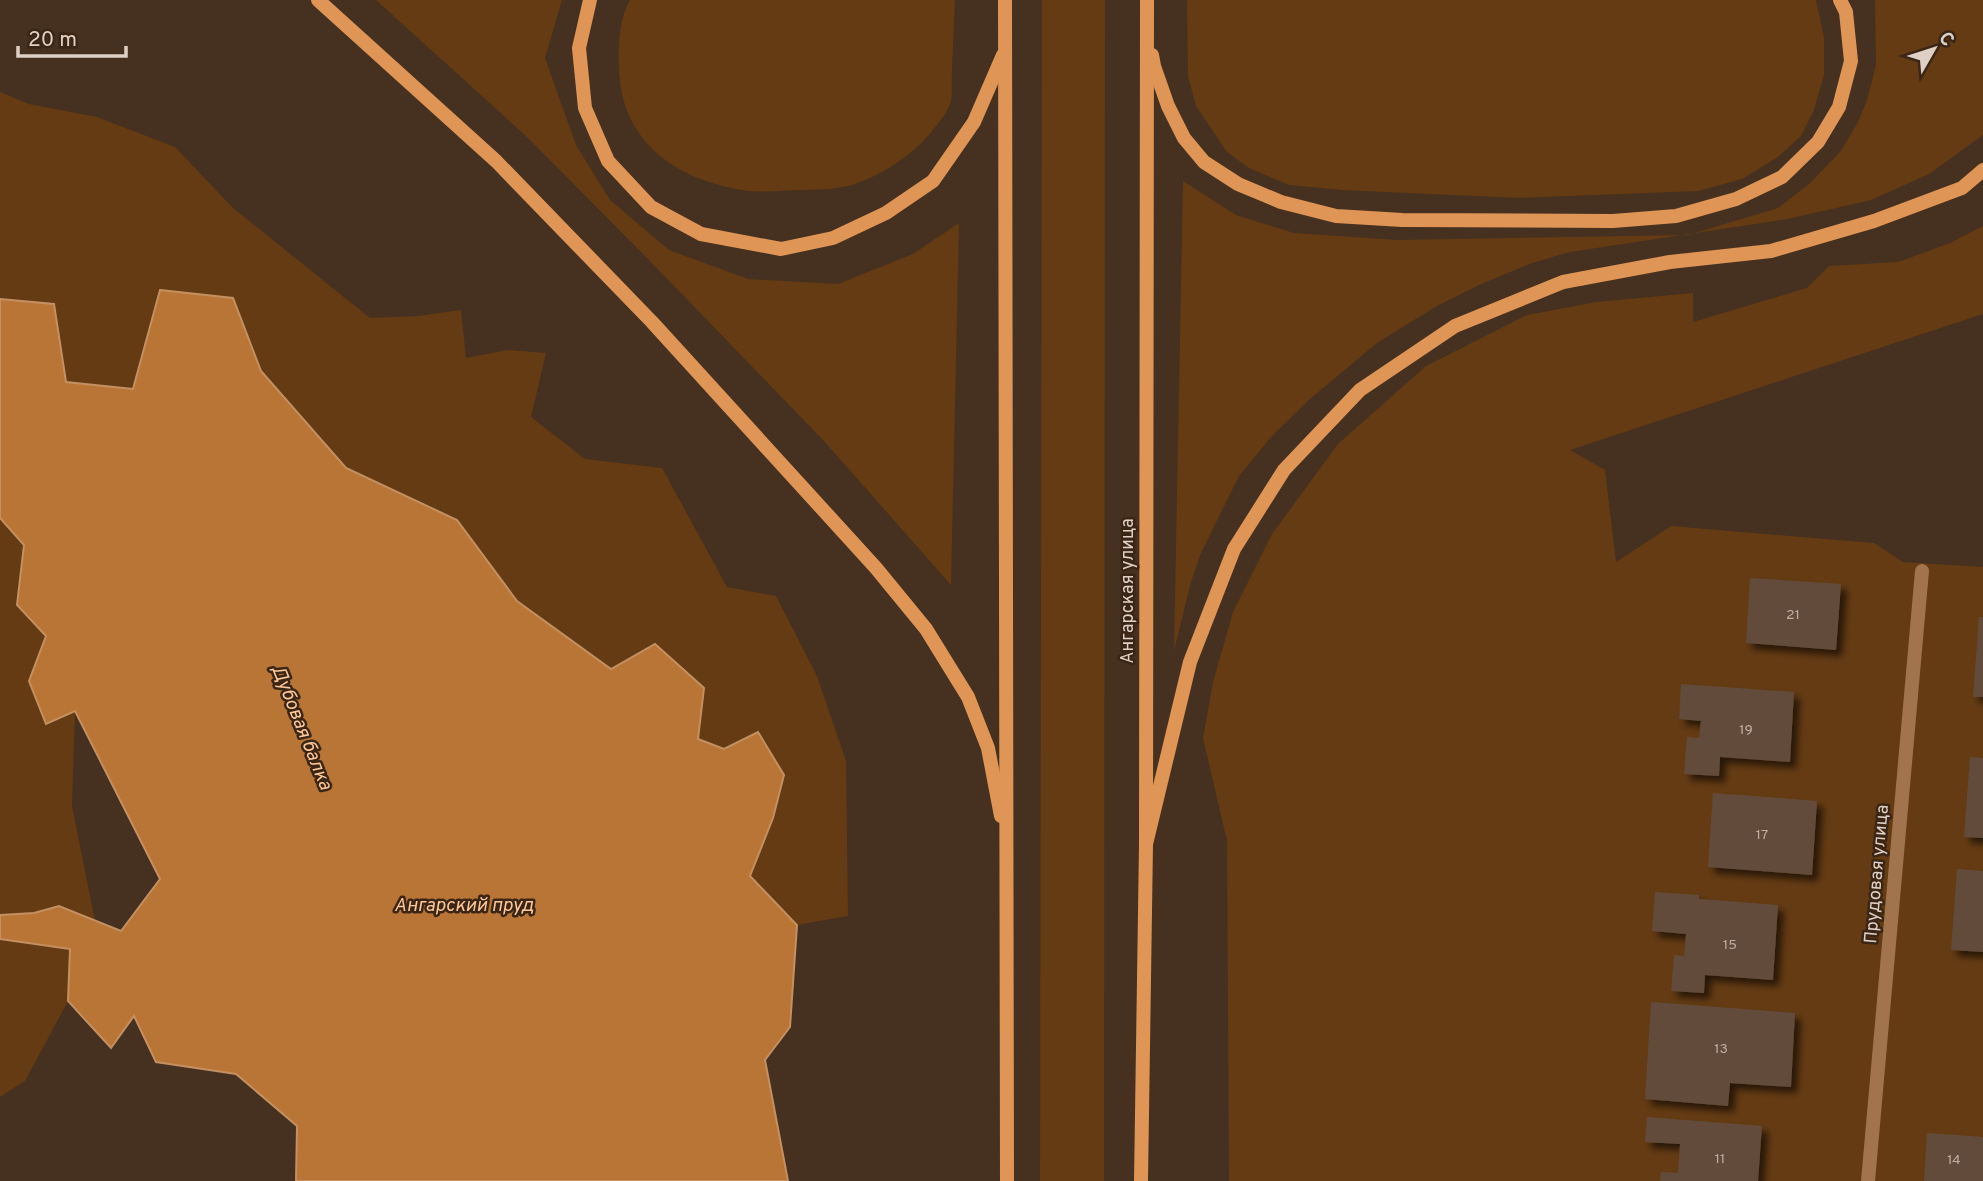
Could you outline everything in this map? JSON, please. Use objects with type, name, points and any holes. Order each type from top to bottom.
[{"type":"main road","points":[[318,0],[496,161],[652,322],[876,568],[918,618],[968,696],[988,748],[1007,849]]},
{"type":"main road","points":[[590,0],[579,48],[585,108],[608,161],[651,207],[701,234],[781,249],[833,238],[886,213],[933,181],[974,122],[1005,51]]},
{"type":"main road","points":[[1005,0],[1007,1181]]},
{"type":"main road","name":"Ангарская улица","points":[[1141,1181],[1146,844],[1147,0]]},
{"type":"main road","points":[[1147,19],[1153,66],[1184,138],[1204,162],[1238,184],[1281,202],[1336,216],[1402,220],[1613,221],[1676,216],[1736,199],[1782,177],[1818,142],[1839,107],[1851,61],[1846,12],[1840,0]]},
{"type":"main road","points":[[1146,844],[1190,662],[1234,549],[1284,470],[1360,390],[1455,326],[1563,282],[1670,262],[1771,251],[1874,221],[1937,198],[1962,188],[1983,170]]},
{"type":"street","name":"Прудовая улица","points":[[1868,1181],[1922,571]]},
{"type":"shaded area","points":[[376,0],[562,0],[545,58],[576,145],[610,200],[669,250],[748,279],[838,284],[913,254],[959,223],[951,585],[824,441],[648,259],[527,137]]},
{"type":"shaded area","points":[[630,0],[955,0],[951,101],[941,120],[914,150],[889,168],[855,184],[829,189],[761,192],[717,185],[673,165],[655,152],[640,135],[629,115],[622,93],[619,50],[621,24]]},
{"type":"shaded area","points":[[1042,0],[1105,0],[1104,1181],[1040,1181]]},
{"type":"shaded area","points":[[1187,0],[1816,0],[1824,38],[1824,75],[1814,110],[1801,136],[1778,157],[1742,179],[1698,191],[1520,198],[1289,185],[1249,168],[1227,152],[1196,106],[1188,76]]},
{"type":"shaded area","points":[[1875,0],[1983,0],[1983,135],[1929,174],[1871,200],[1788,219],[1694,233],[1778,208],[1810,183],[1840,152],[1857,124],[1867,100],[1876,65]]},
{"type":"shaded area","points":[[0,92],[29,104],[97,117],[175,147],[233,208],[370,318],[418,316],[461,310],[466,358],[507,350],[546,353],[531,417],[585,459],[662,468],[727,587],[776,596],[817,676],[846,761],[848,916],[797,925],[750,876],[773,818],[758,733],[724,749],[698,739],[611,669],[517,601],[457,520],[346,468],[261,371],[233,298],[134,389],[66,382],[54,304],[0,299]]},
{"type":"shaded area","points":[[1183,181],[1236,215],[1294,233],[1398,240],[1682,235],[1570,252],[1532,263],[1437,306],[1377,343],[1310,399],[1272,436],[1239,476],[1201,553],[1174,651]]},
{"type":"shaded area","points":[[1983,226],[1983,314],[1570,450],[1605,470],[1616,562],[1671,526],[1874,543],[1903,562],[1983,567],[1983,1181],[1229,1181],[1227,841],[1203,738],[1213,682],[1233,612],[1272,534],[1338,444],[1426,366],[1527,315],[1596,302],[1693,293],[1693,322],[1807,288],[1829,266],[1898,262],[1950,243]]},
{"type":"shaded area","points":[[0,518],[24,545],[17,605],[46,636],[29,681],[46,724],[75,711],[72,806],[95,921],[59,906],[34,913],[0,915]]},
{"type":"shaded area","points":[[0,939],[70,949],[68,1001],[25,1081],[0,1097]]},
{"type":"water","name":"Ангарский пруд","points":[[160,290],[233,298],[261,371],[346,468],[457,520],[517,601],[611,669],[655,644],[704,688],[698,739],[724,749],[758,732],[784,775],[773,818],[750,876],[797,925],[790,1027],[765,1060],[788,1181],[296,1181],[297,1126],[236,1074],[156,1062],[134,1016],[111,1048],[68,1001],[70,949],[0,939],[0,915],[34,913],[59,906],[121,931],[160,879],[75,711],[46,724],[29,681],[46,636],[17,605],[24,545],[0,518],[0,299],[54,304],[66,382],[133,389]]},
{"type":"building","points":[[1750,578],[1841,584],[1836,650],[1746,643]]},
{"type":"building","points":[[1979,617],[1983,617],[1983,697],[1973,697]]},
{"type":"building","points":[[1681,684],[1794,692],[1790,762],[1720,757],[1719,776],[1684,774],[1687,737],[1699,738],[1701,721],[1679,719]]},
{"type":"building","points":[[1970,757],[1983,758],[1983,838],[1964,837]]},
{"type":"building","points":[[1713,793],[1817,801],[1812,875],[1708,867]]},
{"type":"building","points":[[1957,869],[1983,871],[1983,952],[1951,950]]},
{"type":"building","points":[[1655,892],[1699,895],[1699,899],[1778,905],[1773,980],[1705,975],[1704,993],[1671,991],[1674,955],[1684,956],[1686,934],[1652,931]]},
{"type":"building","points":[[1651,1002],[1795,1013],[1791,1087],[1730,1083],[1728,1106],[1645,1099]]},
{"type":"building","points":[[1647,1117],[1762,1126],[1758,1181],[1660,1181],[1661,1172],[1678,1173],[1680,1144],[1645,1142]]},
{"type":"building","points":[[1927,1133],[1983,1137],[1983,1181],[1924,1181]]},
{"type":"water label","name":"Дубовая балка","points":[[303,727]]}]
